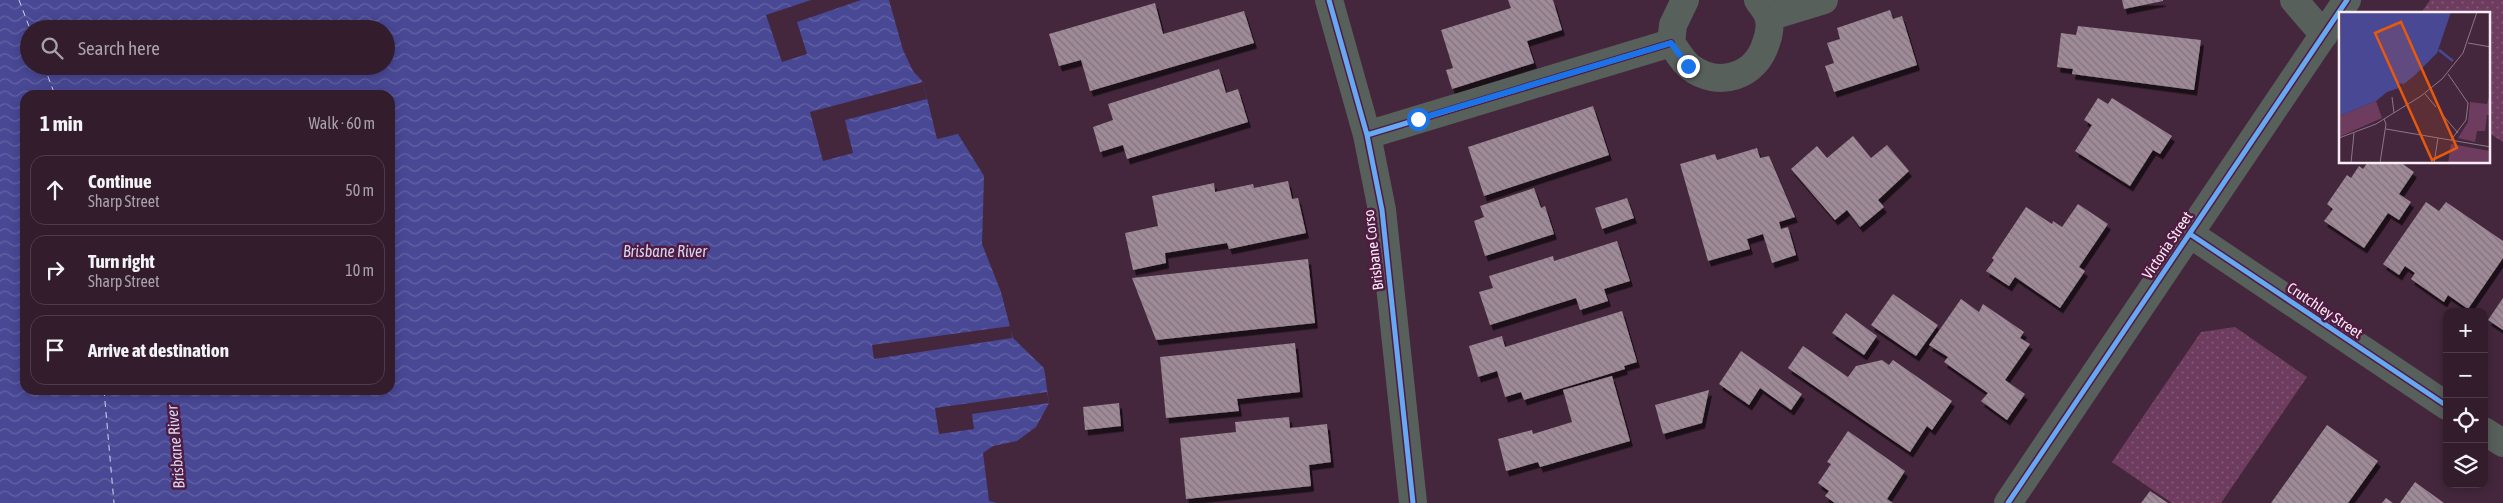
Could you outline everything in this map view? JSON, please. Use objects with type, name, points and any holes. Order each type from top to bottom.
[{"type":"street","name":"Brisbane Corso","points":[[1329,0],[1367,135],[1382,210],[1413,503]]},
{"type":"street","points":[[1685,0],[1673,25],[1671,43],[1688,66],[1702,75],[1722,79],[1738,76],[1753,67],[1763,53],[1768,37],[1763,8],[1824,0]]},
{"type":"street","points":[[2294,0],[2324,35]]},
{"type":"street","name":"Victoria Street","points":[[2339,12],[2347,0]]},
{"type":"street","name":"Victoria Street","points":[[2008,503],[2339,12]]},
{"type":"street","points":[[1367,135],[1671,43]]},
{"type":"street","name":"Crutchley Street","points":[[2190,234],[2443,403]]},
{"type":"street","points":[[2488,434],[2503,443]]},
{"type":"shaded area","points":[[2430,0],[2503,0],[2503,142],[2490,134],[2490,12],[2421,12]]},
{"type":"shaded area","points":[[2235,327],[2307,377],[2221,503],[2172,503],[2112,462],[2201,332]]},
{"type":"water","name":"Brisbane River","points":[[0,0],[889,0],[903,50],[913,71],[923,82],[937,139],[958,134],[984,176],[982,244],[1001,292],[1013,338],[1044,368],[1049,403],[1036,427],[1017,441],[993,446],[983,453],[989,501],[997,503],[0,503]]},
{"type":"pier","points":[[811,0],[861,0],[797,22],[807,54],[782,62],[766,15]]},
{"type":"pier","points":[[923,82],[927,99],[845,120],[853,153],[823,161],[810,112]]},
{"type":"pier","points":[[1011,326],[1012,338],[874,359],[872,345]]},
{"type":"pier","points":[[1047,392],[1049,403],[972,414],[974,429],[939,434],[935,408]]},
{"type":"building","points":[[1508,0],[1553,0],[1562,30],[1527,41],[1534,63],[1452,89],[1446,70],[1453,68],[1441,30],[1511,8]]},
{"type":"building","points":[[2122,0],[2163,0],[2163,1],[2124,9]]},
{"type":"building","points":[[1155,3],[1163,34],[1244,11],[1254,43],[1090,91],[1081,60],[1059,66],[1049,34]]},
{"type":"building","points":[[1890,10],[1893,19],[1902,16],[1917,65],[1834,92],[1825,66],[1834,63],[1827,43],[1840,39],[1837,28]]},
{"type":"building","points":[[2078,26],[2201,40],[2194,90],[2072,74],[2073,69],[2057,67],[2061,33],[2076,35]]},
{"type":"building","points":[[1219,69],[1226,93],[1238,89],[1248,122],[1127,159],[1123,145],[1100,152],[1093,127],[1113,120],[1108,104]]},
{"type":"building","points":[[2098,98],[2108,104],[2112,98],[2172,136],[2160,154],[2153,150],[2130,186],[2075,151],[2092,125],[2084,120]]},
{"type":"building","points":[[1593,106],[1609,155],[1484,196],[1468,147]]},
{"type":"building","points":[[1853,136],[1871,158],[1887,145],[1909,171],[1878,200],[1884,207],[1860,227],[1847,210],[1835,220],[1791,169],[1817,146],[1827,158]]},
{"type":"building","points":[[1757,148],[1760,158],[1769,156],[1795,217],[1779,222],[1781,229],[1788,227],[1796,255],[1772,263],[1763,234],[1747,239],[1750,249],[1708,261],[1680,164],[1715,154],[1717,160]]},
{"type":"building","points":[[2367,164],[2403,164],[2414,172],[2399,194],[2411,202],[2399,220],[2388,213],[2364,248],[2324,221],[2333,209],[2327,204],[2347,175],[2351,178],[2359,166],[2363,169]]},
{"type":"building","points":[[1288,181],[1292,199],[1298,198],[1306,233],[1229,249],[1227,243],[1165,253],[1166,263],[1133,270],[1125,233],[1158,226],[1152,196],[1214,183],[1215,192],[1253,184],[1254,188]]},
{"type":"building","points":[[1534,188],[1541,208],[1545,206],[1554,234],[1485,256],[1474,221],[1484,217],[1480,206]]},
{"type":"building","points":[[1627,198],[1634,218],[1602,229],[1595,208]]},
{"type":"building","points":[[2426,202],[2439,211],[2446,202],[2503,241],[2503,258],[2469,308],[2448,295],[2444,302],[2411,279],[2415,273],[2405,266],[2399,275],[2383,264]]},
{"type":"building","points":[[2078,204],[2108,224],[2079,267],[2085,271],[2060,308],[2015,277],[2009,286],[1986,271],[1994,260],[1992,258],[2026,207],[2052,224],[2053,221],[2062,227]]},
{"type":"building","points":[[1617,241],[1630,281],[1604,289],[1608,301],[1580,310],[1576,298],[1490,325],[1479,292],[1493,288],[1489,276],[1553,256],[1554,261]]},
{"type":"building","points":[[1308,259],[1315,323],[1156,340],[1132,278]]},
{"type":"building","points":[[1893,294],[1938,325],[1916,356],[1871,325]]},
{"type":"building","points":[[2503,298],[2503,330],[2488,320]]},
{"type":"building","points":[[1961,299],[1979,312],[1983,304],[2024,332],[2020,338],[2030,344],[2005,380],[2025,394],[2007,420],[1981,401],[1988,393],[1944,362],[1948,357],[1929,345]]},
{"type":"building","points":[[1622,311],[1637,362],[1624,366],[1625,369],[1524,400],[1521,392],[1505,397],[1497,371],[1478,377],[1469,346],[1502,336],[1505,347]]},
{"type":"building","points":[[1846,313],[1877,336],[1864,355],[1832,333]]},
{"type":"building","points":[[1295,343],[1300,392],[1237,399],[1239,411],[1166,418],[1160,357]]},
{"type":"building","points":[[1803,346],[1848,377],[1856,366],[1882,360],[1889,365],[1893,360],[1952,401],[1932,430],[1927,426],[1910,452],[1788,368]]},
{"type":"building","points":[[1741,351],[1802,394],[1791,410],[1760,388],[1749,405],[1719,384]]},
{"type":"building","points":[[1612,376],[1630,441],[1540,467],[1538,462],[1506,471],[1498,439],[1532,430],[1533,434],[1572,422],[1563,390]]},
{"type":"building","points":[[1709,390],[1702,423],[1663,434],[1655,405]]},
{"type":"building","points":[[1119,403],[1121,426],[1085,430],[1083,407]]},
{"type":"building","points":[[1289,417],[1290,428],[1327,424],[1331,462],[1309,465],[1311,486],[1186,499],[1180,438],[1236,432],[1235,422]]},
{"type":"building","points":[[2327,425],[2378,461],[2348,503],[2271,503]]},
{"type":"building","points":[[1848,431],[1905,471],[1887,499],[1893,503],[1835,503],[1825,496],[1829,491],[1818,483],[1831,464],[1827,462]]},
{"type":"building","points":[[2415,482],[2444,503],[2400,503]]},
{"type":"building","points":[[2150,491],[2168,503],[2141,503]]},
{"type":"building","points":[[2386,498],[2393,503],[2382,503]]},
{"type":"ferry route","points":[[19,0],[27,20]]},
{"type":"ferry route","points":[[47,75],[53,90]]},
{"type":"ferry route","points":[[104,395],[114,503]]},
{"type":"cycle path","points":[[1329,0],[1367,135],[1382,210],[1413,503]]},
{"type":"cycle path","points":[[2008,503],[2347,0]]},
{"type":"cycle path","points":[[1367,135],[1671,43]]},
{"type":"cycle path","points":[[2190,234],[2443,403]]},
{"type":"route","points":[[1418,119],[1671,43],[1688,66]]}]
